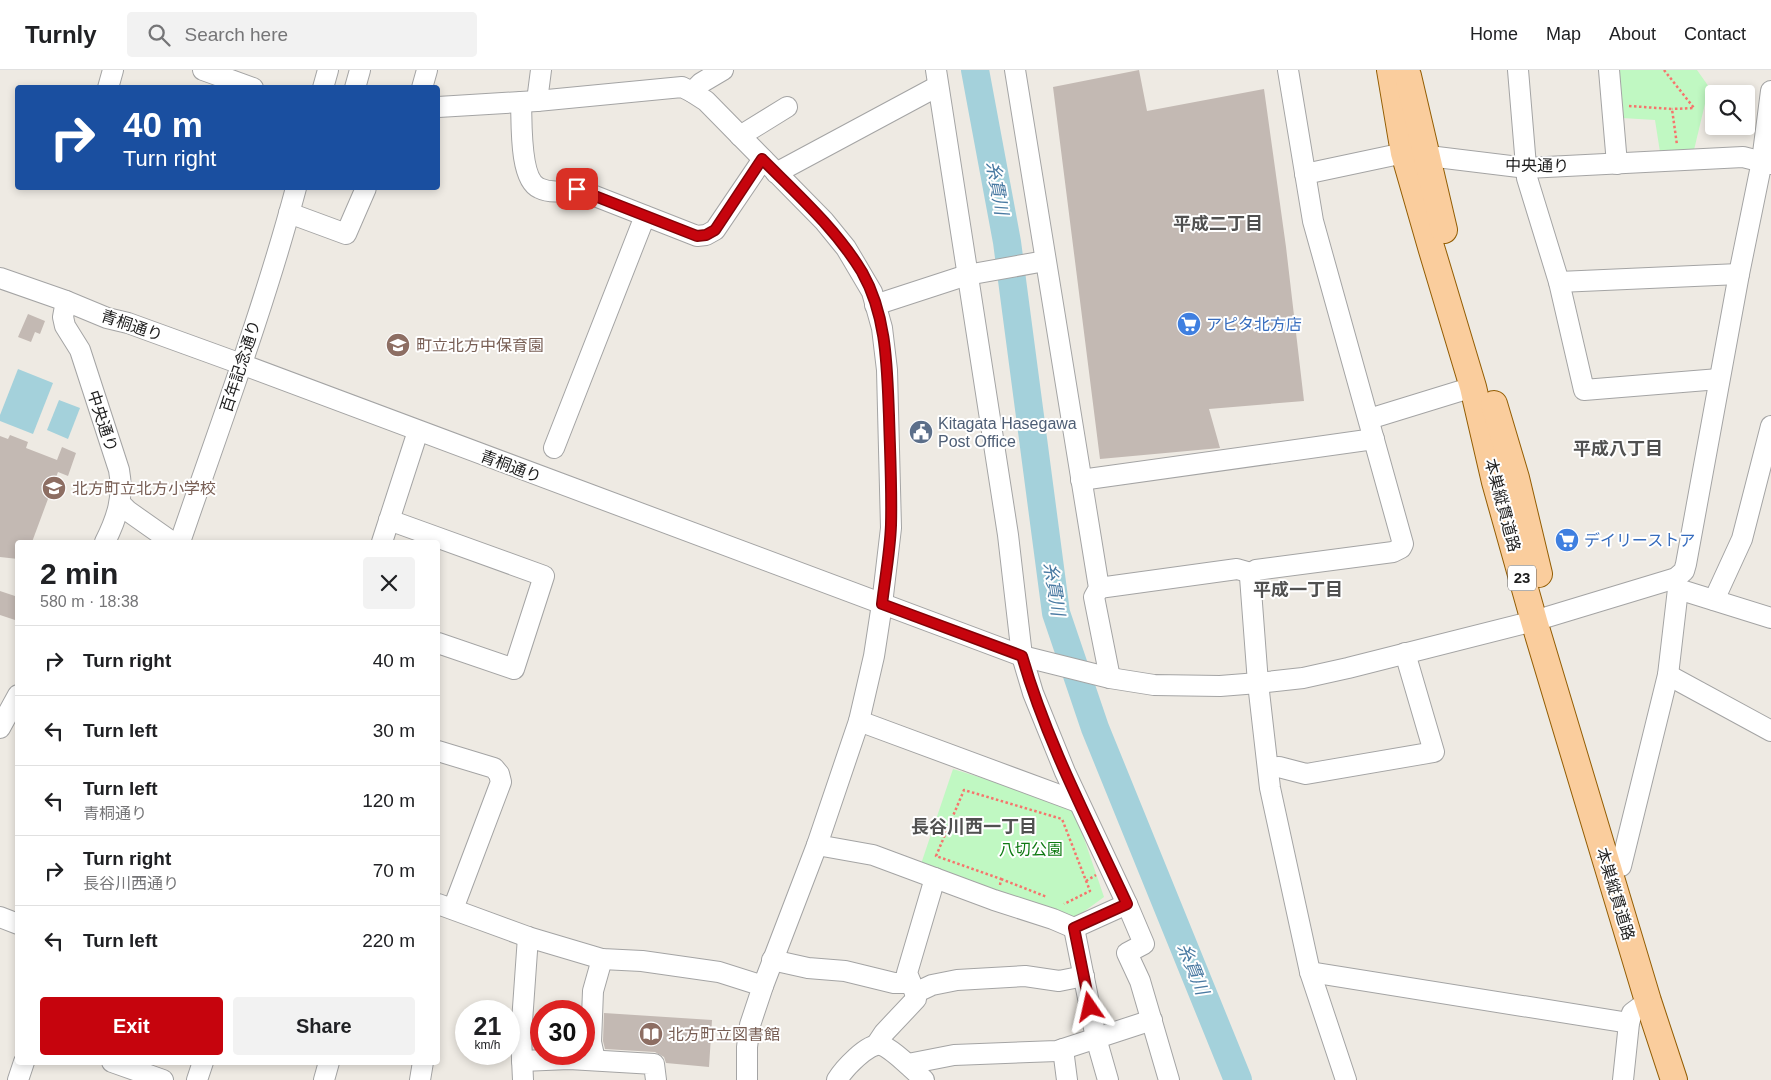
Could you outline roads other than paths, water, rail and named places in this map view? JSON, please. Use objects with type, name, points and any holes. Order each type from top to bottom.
[{"type":"main road","name":"本巣縦貫道路","points":[[1390,70],[1415,154],[1447,243],[1516,478],[1542,619]]},
{"type":"main road","name":"本巣縦貫道路","points":[[1406,70],[1415,154],[1431,247],[1473,387],[1495,482],[1542,619],[1615,867],[1648,1001],[1674,1080]]},
{"type":"main road","name":"本巣縦貫道路","points":[[1615,867],[1691,1080]]},
{"type":"street","points":[[109,85],[114,70]]},
{"type":"street","points":[[203,70],[245,85]]},
{"type":"street","points":[[324,85],[328,70]]},
{"type":"street","points":[[356,85],[360,70]]},
{"type":"street","points":[[423,85],[427,70]]},
{"type":"street","points":[[542,70],[529,102],[524,159],[528,174],[536,187],[560,192],[577,189],[697,236],[706,235],[715,230],[769,166],[937,78],[971,274],[1008,535],[1022,656],[1033,693],[1078,802],[1144,944],[1128,953],[1140,981],[1169,1080]]},
{"type":"street","points":[[692,92],[701,83],[723,70]]},
{"type":"street","points":[[1015,70],[1041,262],[1099,588],[1094,597],[1110,678]]},
{"type":"street","points":[[1099,588],[1237,570],[1251,573],[1256,570],[1393,552],[1401,548],[1402,540],[1313,220],[1288,70]]},
{"type":"street","points":[[1518,70],[1528,178],[1559,282],[1584,390],[1719,379]]},
{"type":"street","points":[[1610,70],[1617,164]]},
{"type":"street","points":[[440,107],[529,102],[682,87],[706,101],[824,221],[846,248],[872,292],[882,328],[887,370],[891,492],[891,528],[882,604],[859,721],[817,845],[772,960],[750,1025],[747,1048],[747,1080]]},
{"type":"street","points":[[1615,867],[1668,675],[1677,584],[1686,564],[1739,274],[1766,162],[1771,92]]},
{"type":"street","points":[[740,136],[787,107]]},
{"type":"street","name":"中央通り","points":[[1304,174],[1415,154],[1527,168],[1743,157],[1766,162]]},
{"type":"street","name":"百年記念通り","points":[[181,540],[242,364],[295,190]]},
{"type":"street","points":[[289,213],[346,234],[365,190]]},
{"type":"street","points":[[554,448],[645,216]]},
{"type":"street","points":[[875,305],[971,274],[1041,262]]},
{"type":"street","points":[[0,265],[117,312],[128,323]]},
{"type":"street","points":[[1559,282],[1739,274]]},
{"type":"street","name":"青桐通り","points":[[0,278],[66,301],[107,318],[128,323],[242,364],[1022,656],[1110,678],[1154,685],[1220,686],[1303,678],[1677,584]]},
{"type":"street","name":"中央通り","points":[[66,301],[63,317],[65,326],[80,350],[119,470],[122,486],[120,503],[106,540]]},
{"type":"street","points":[[1369,419],[1473,387]]},
{"type":"street","points":[[1714,600],[1742,539],[1771,426]]},
{"type":"street","points":[[383,540],[418,431]]},
{"type":"street","points":[[1081,480],[1374,439]]},
{"type":"street","points":[[120,503],[128,511],[169,540]]},
{"type":"street","points":[[389,520],[544,576],[514,669],[440,645]]},
{"type":"street","points":[[1251,573],[1258,683],[1270,788],[1310,972],[1346,1080]]},
{"type":"street","points":[[1677,584],[1714,600],[1771,618]]},
{"type":"street","points":[[1268,768],[1279,767],[1306,774],[1434,752],[1406,653]]},
{"type":"street","points":[[1668,675],[1771,732]]},
{"type":"street","points":[[0,728],[11,704]]},
{"type":"street","points":[[859,721],[1078,802]]},
{"type":"street","points":[[440,752],[494,768],[500,774],[501,782],[445,907],[528,937],[602,959],[682,966],[719,972],[763,986]]},
{"type":"street","points":[[817,845],[873,855],[1074,928],[1127,904]]},
{"type":"street","points":[[876,1046],[884,1034],[916,999],[907,974],[935,878]]},
{"type":"street","points":[[0,917],[15,923]]},
{"type":"street","points":[[1074,928],[1096,1038],[1108,1080]]},
{"type":"street","points":[[528,937],[521,1036],[522,1070],[543,1065]]},
{"type":"street","points":[[593,1000],[593,991],[602,959]]},
{"type":"street","points":[[772,960],[808,968],[845,972],[913,988],[957,980],[1025,976],[1059,981],[1084,976]]},
{"type":"street","points":[[1310,972],[1629,1023]]},
{"type":"street","points":[[1623,1080],[1629,1023],[1632,1012],[1648,1001]]},
{"type":"street","points":[[908,1064],[954,1055],[1057,1051],[1152,1020]]},
{"type":"street","points":[[837,1080],[844,1069],[873,1046],[882,1045],[908,1064],[924,1080]]},
{"type":"street","points":[[1063,1049],[1067,1080]]},
{"type":"street","points":[[595,1060],[654,1064],[656,1080]]},
{"type":"street","points":[[18,1080],[23,1065]]},
{"type":"street","points":[[122,1065],[163,1080]]},
{"type":"street","points":[[196,1080],[202,1065]]},
{"type":"street","points":[[324,1080],[327,1065]]},
{"type":"street","points":[[420,1080],[423,1065]]},
{"type":"water","points":[[18,369],[53,383],[33,434],[0,421],[0,415]]},
{"type":"water","points":[[59,400],[80,408],[68,439],[47,430]]},
{"type":"waterway","name":"糸貫川","points":[[975,70],[1007,242],[1056,613],[1095,728],[1238,1080]]},
{"type":"place","name":"アピタ北方店","points":[[1189,324]]},
{"type":"place","name":"町立北方中保育園","points":[[398,345]]},
{"type":"place","name":"Kitagata Hasegawa Post Office","points":[[921,432]]},
{"type":"place","name":"北方町立北方小学校","points":[[54,488]]},
{"type":"place","name":"デイリーストア","points":[[1567,540]]},
{"type":"place","name":"北方町立図書館","points":[[651,1034]]},
{"type":"district","name":"平成二丁目","points":[[1218,224]]},
{"type":"district","name":"平成八丁目","points":[[1618,449]]},
{"type":"district","name":"平成一丁目","points":[[1298,590]]},
{"type":"district","name":"長谷川西一丁目","points":[[974,827]]},
{"type":"park label","name":"八切公園","points":[[1031,849]]}]
